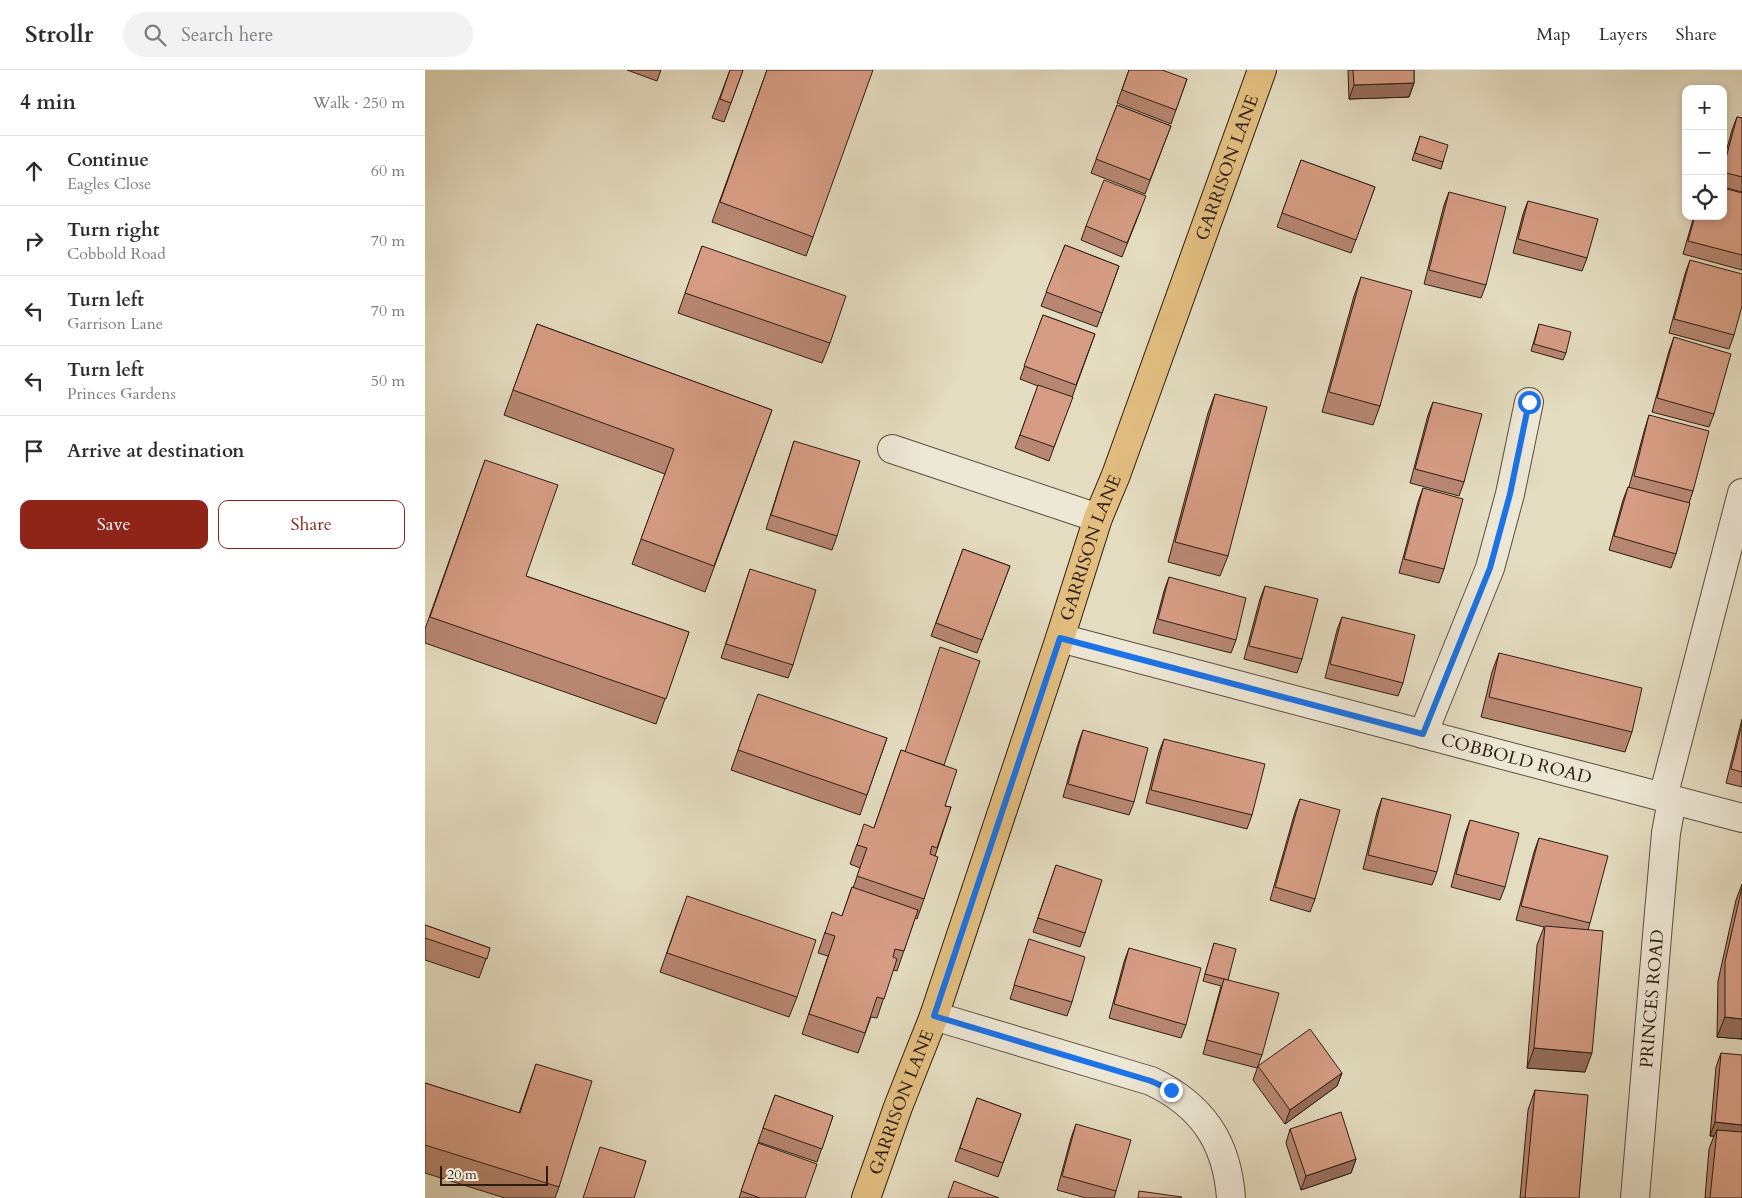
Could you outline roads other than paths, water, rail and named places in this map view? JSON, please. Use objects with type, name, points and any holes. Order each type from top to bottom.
[{"type":"main road","name":"GARRISON LANE","points":[[866,1198],[898,1107],[934,1016],[1098,518],[1116,475],[1262,70]]},
{"type":"street","points":[[1423,734],[1490,568],[1508,503],[1529,402]]},
{"type":"street","points":[[892,449],[1098,518]]},
{"type":"street","name":"PRINCES ROAD","points":[[1635,1198],[1666,833],[1667,798],[1742,493]]},
{"type":"street","name":"COBBOLD ROAD","points":[[1060,638],[1742,818]]},
{"type":"street","points":[[934,1016],[1151,1081],[1171,1090],[1197,1113],[1210,1130],[1227,1166],[1231,1198]]}]
